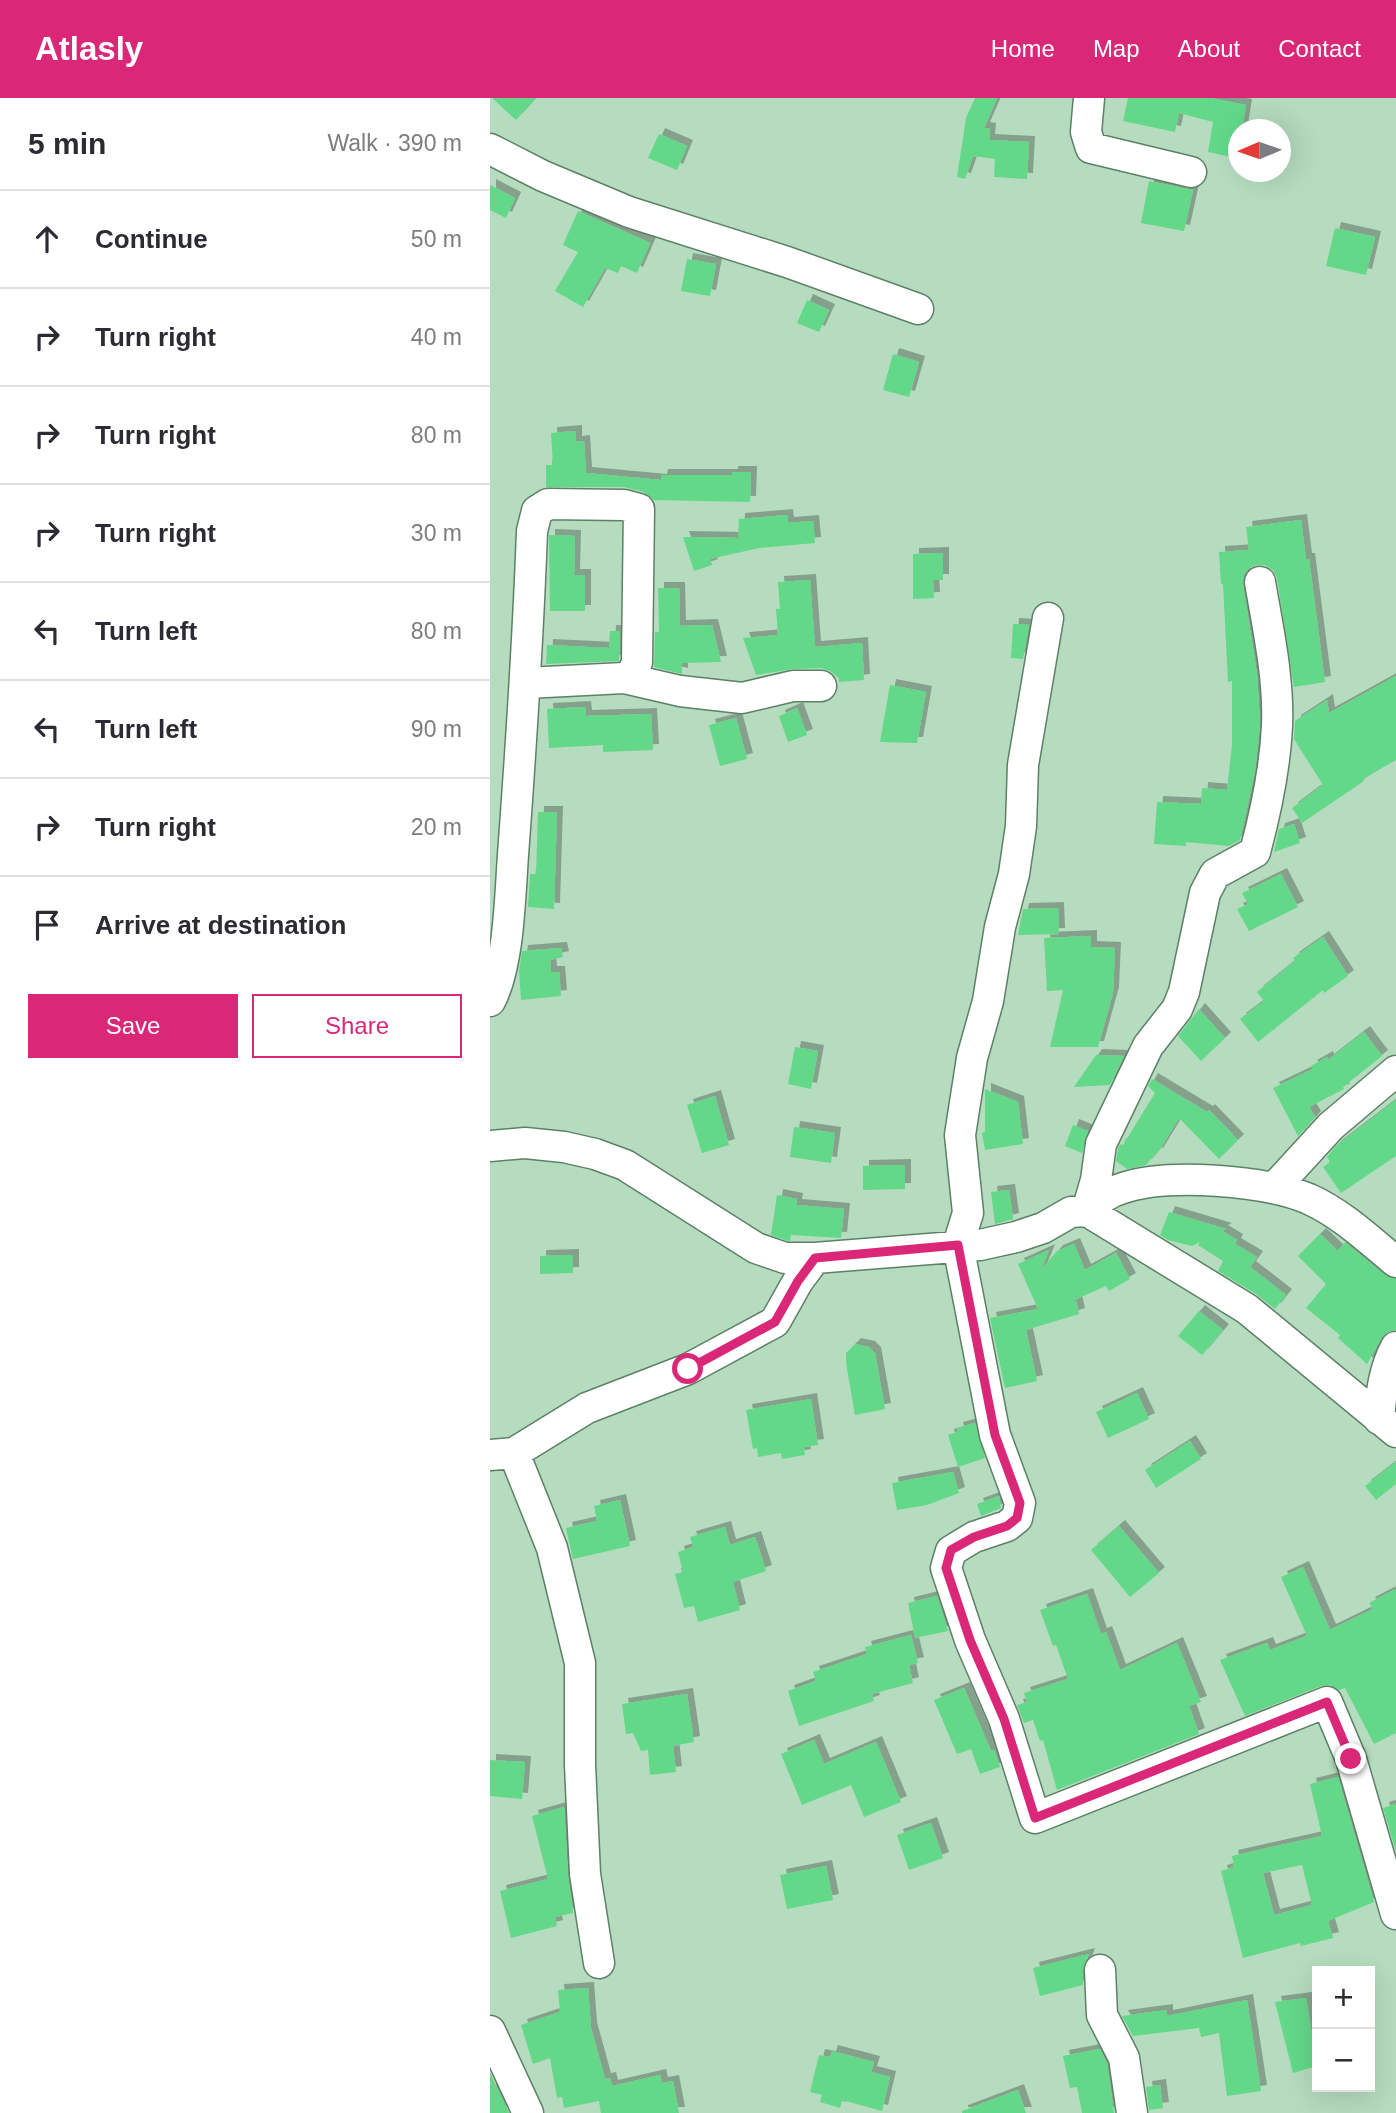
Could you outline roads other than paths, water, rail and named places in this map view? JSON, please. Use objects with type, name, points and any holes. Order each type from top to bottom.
[{"type":"street","points":[[1089,98],[1086,132],[1091,148],[1191,172]]},
{"type":"street","points":[[490,149],[543,176],[629,212],[787,262],[918,309]]},
{"type":"street","points":[[490,1001],[502,964],[509,904],[526,683],[531,531],[537,511],[548,505],[624,505],[639,509],[637,662],[633,673],[624,678]]},
{"type":"street","points":[[1087,1211],[1096,1180],[1101,1144],[1148,1046],[1177,1009],[1180,1001],[1205,893],[1215,874],[1255,852],[1269,797],[1277,725],[1274,667],[1260,582]]},
{"type":"street","points":[[1048,618],[1023,765],[1021,826],[1014,874],[1000,927],[988,1001],[972,1058],[960,1135],[968,1213],[958,1245],[995,1435],[1020,1503],[1017,1518],[1007,1526],[974,1537],[951,1550],[946,1568],[970,1640],[1004,1719],[1035,1818],[1327,1702],[1351,1759],[1396,1914]]},
{"type":"street","points":[[526,683],[624,678],[680,691],[743,698],[793,686],[821,687]]},
{"type":"street","points":[[1275,1187],[1331,1126],[1396,1071]]},
{"type":"street","points":[[490,1146],[525,1143],[564,1147],[625,1165],[756,1248],[785,1258],[980,1245],[1043,1228],[1071,1212],[1087,1211],[1247,1309],[1387,1426]]},
{"type":"street","points":[[1087,1211],[1099,1199],[1121,1188],[1150,1181],[1221,1181],[1275,1187],[1309,1199],[1348,1222],[1396,1262]]},
{"type":"street","points":[[599,1963],[585,1874],[580,1765],[580,1663],[552,1548],[502,1454],[587,1408],[688,1369],[775,1322],[798,1281],[815,1258]]},
{"type":"street","points":[[1387,1426],[1387,1370],[1396,1347]]},
{"type":"street","points":[[1100,1970],[1102,2015],[1124,2059],[1132,2113]]},
{"type":"street","points":[[490,2031],[528,2113]]}]
